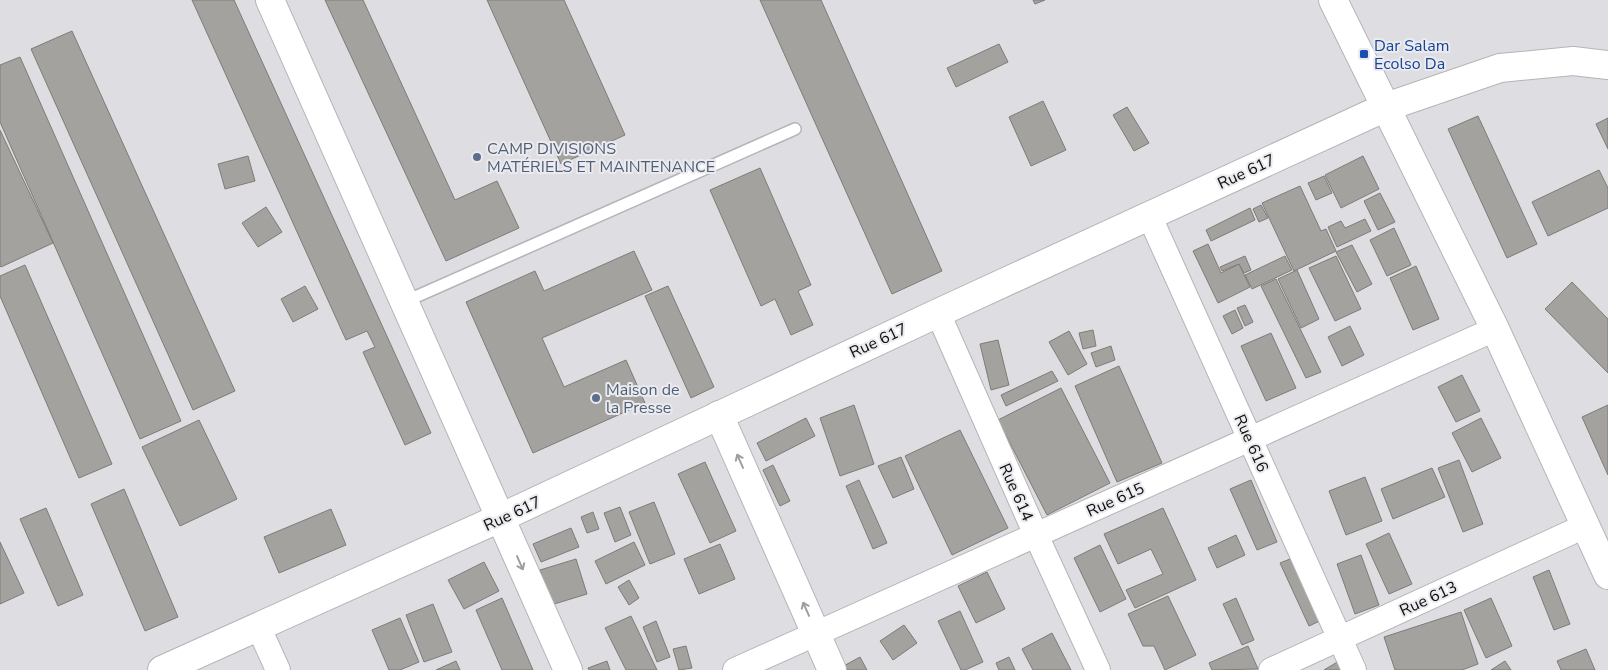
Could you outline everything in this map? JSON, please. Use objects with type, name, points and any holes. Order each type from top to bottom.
[{"type":"main road","points":[[270,0],[568,670]]},
{"type":"main road","points":[[1333,0],[1495,329],[1608,575]]},
{"type":"main road","name":"Rue 617","points":[[162,670],[500,518],[1149,215],[1386,107],[1500,68],[1573,61],[1608,65]]},
{"type":"main road","points":[[719,415],[832,670]]},
{"type":"street","name":"Rue 616","points":[[1149,215],[1354,670]]},
{"type":"street","name":"Rue 614","points":[[938,313],[1098,670]]},
{"type":"street","name":"Rue 615","points":[[736,670],[1495,329]]},
{"type":"street","name":"Rue 613","points":[[1271,670],[1586,526]]},
{"type":"street","points":[[258,626],[278,670]]},
{"type":"lane","points":[[404,302],[795,129]]},
{"type":"building","points":[[192,0],[234,0],[431,433],[405,445],[363,352],[375,347],[367,331],[346,340]]},
{"type":"building","points":[[325,0],[363,0],[455,200],[497,181],[519,228],[446,261]]},
{"type":"building","points":[[487,0],[564,0],[625,135],[561,164]]},
{"type":"building","points":[[760,0],[821,0],[942,271],[892,294]]},
{"type":"building","points":[[1033,0],[1045,0],[1035,4]]},
{"type":"building","points":[[72,31],[235,391],[193,410],[31,49]]},
{"type":"building","points":[[999,44],[1008,62],[956,87],[947,68]]},
{"type":"building","points":[[20,57],[181,421],[140,439],[0,122],[0,65]]},
{"type":"building","points":[[1043,101],[1066,150],[1031,166],[1009,117]]},
{"type":"building","points":[[1127,107],[1149,143],[1134,151],[1113,115]]},
{"type":"building","points":[[1478,116],[1537,244],[1507,258],[1448,129]]},
{"type":"building","points":[[1608,118],[1608,149],[1596,124]]},
{"type":"building","points":[[0,130],[53,243],[1,267],[0,266]]},
{"type":"building","points":[[248,156],[255,181],[225,189],[218,164]]},
{"type":"building","points":[[1363,156],[1379,189],[1341,208],[1325,175]]},
{"type":"building","points":[[760,168],[811,285],[798,291],[813,325],[791,335],[775,299],[761,306],[710,190]]},
{"type":"building","points":[[1599,170],[1608,188],[1608,208],[1548,236],[1532,202]]},
{"type":"building","points":[[1324,176],[1332,193],[1316,200],[1308,183]]},
{"type":"building","points":[[1300,186],[1321,231],[1326,229],[1336,251],[1294,271],[1262,203]]},
{"type":"building","points":[[1380,193],[1395,222],[1378,230],[1364,201]]},
{"type":"building","points":[[1261,205],[1268,218],[1259,222],[1253,209]]},
{"type":"building","points":[[266,207],[282,232],[258,247],[242,223]]},
{"type":"building","points":[[1250,208],[1255,220],[1211,241],[1206,230]]},
{"type":"building","points":[[1365,219],[1371,231],[1337,247],[1328,227],[1341,221],[1345,228]]},
{"type":"building","points":[[1394,228],[1411,265],[1387,276],[1370,240]]},
{"type":"building","points":[[1208,244],[1221,273],[1239,264],[1250,287],[1218,303],[1193,251]]},
{"type":"building","points":[[1352,245],[1372,284],[1357,292],[1336,252]]},
{"type":"building","points":[[634,251],[652,290],[542,338],[564,387],[626,360],[645,403],[533,453],[466,302],[535,271],[544,291]]},
{"type":"building","points":[[1245,256],[1251,270],[1244,273],[1239,264],[1222,271],[1220,267]]},
{"type":"building","points":[[1285,256],[1292,270],[1252,289],[1245,275]]},
{"type":"building","points":[[1336,256],[1361,309],[1335,321],[1309,268]]},
{"type":"building","points":[[25,265],[112,464],[79,478],[0,296],[0,276]]},
{"type":"building","points":[[1416,266],[1439,319],[1413,330],[1390,278]]},
{"type":"building","points":[[1297,270],[1319,319],[1301,328],[1278,279]]},
{"type":"building","points":[[1276,279],[1321,372],[1306,378],[1261,286]]},
{"type":"building","points":[[1572,282],[1608,319],[1608,373],[1545,309]]},
{"type":"building","points":[[305,286],[318,309],[293,322],[281,299]]},
{"type":"building","points":[[668,286],[714,387],[691,398],[645,296]]},
{"type":"building","points":[[1245,305],[1253,322],[1245,326],[1237,308]]},
{"type":"building","points":[[1235,310],[1243,328],[1232,334],[1223,316]]},
{"type":"building","points":[[1350,326],[1364,355],[1342,366],[1328,337]]},
{"type":"building","points":[[1093,330],[1096,346],[1083,349],[1079,333]]},
{"type":"building","points":[[1069,331],[1087,364],[1068,375],[1049,342]]},
{"type":"building","points":[[1271,333],[1296,388],[1266,401],[1241,346]]},
{"type":"building","points":[[998,340],[1009,385],[991,390],[980,344]]},
{"type":"building","points":[[1111,346],[1115,360],[1096,367],[1091,353]]},
{"type":"building","points":[[1119,366],[1162,463],[1117,482],[1075,386]]},
{"type":"building","points":[[1052,371],[1058,381],[1006,406],[1001,395]]},
{"type":"building","points":[[1462,375],[1480,411],[1456,422],[1438,387]]},
{"type":"building","points":[[1061,388],[1110,483],[1047,515],[998,420]]},
{"type":"building","points":[[854,405],[874,464],[840,476],[820,418]]},
{"type":"building","points":[[1608,405],[1608,475],[1582,417]]},
{"type":"building","points":[[806,418],[815,436],[766,461],[757,443]]},
{"type":"building","points":[[1481,418],[1501,458],[1472,472],[1452,433]]},
{"type":"building","points":[[199,420],[237,499],[180,526],[142,447]]},
{"type":"building","points":[[960,430],[1008,528],[952,555],[905,456]]},
{"type":"building","points":[[901,457],[914,489],[893,498],[878,466]]},
{"type":"building","points":[[1459,460],[1483,524],[1463,532],[1438,468]]},
{"type":"building","points":[[705,462],[736,531],[710,543],[678,474]]},
{"type":"building","points":[[773,465],[790,501],[780,506],[763,470]]},
{"type":"building","points":[[1432,468],[1445,497],[1393,519],[1381,489]]},
{"type":"building","points":[[1365,477],[1382,521],[1346,535],[1329,491]]},
{"type":"building","points":[[859,480],[887,543],[873,549],[846,486]]},
{"type":"building","points":[[1251,480],[1277,542],[1257,550],[1230,489]]},
{"type":"building","points":[[124,489],[178,617],[145,631],[91,504]]},
{"type":"building","points":[[654,502],[675,554],[650,564],[629,512]]},
{"type":"building","points":[[620,507],[631,535],[615,542],[604,513]]},
{"type":"building","points":[[46,508],[83,595],[58,606],[20,519]]},
{"type":"building","points":[[1163,508],[1196,580],[1135,608],[1126,590],[1163,574],[1151,549],[1118,564],[1104,534]]},
{"type":"building","points":[[331,509],[346,545],[279,573],[264,537]]},
{"type":"building","points":[[593,512],[599,529],[587,533],[581,517]]},
{"type":"building","points":[[571,528],[579,547],[541,562],[533,544]]},
{"type":"building","points":[[1389,533],[1412,584],[1389,594],[1366,544]]},
{"type":"building","points":[[1236,535],[1245,555],[1217,568],[1208,548]]},
{"type":"building","points":[[0,542],[24,593],[0,604]]},
{"type":"building","points":[[634,542],[645,565],[606,584],[595,561]]},
{"type":"building","points":[[720,544],[735,579],[699,594],[684,559]]},
{"type":"building","points":[[1100,545],[1126,599],[1100,612],[1074,558]]},
{"type":"building","points":[[1361,555],[1379,605],[1355,614],[1337,564]]},
{"type":"building","points":[[1295,557],[1324,619],[1309,626],[1280,563]]},
{"type":"building","points":[[576,559],[587,594],[551,605],[540,570]]},
{"type":"building","points":[[484,562],[499,591],[464,609],[448,580]]},
{"type":"building","points":[[1549,570],[1570,624],[1554,630],[1533,577]]},
{"type":"building","points":[[987,572],[1005,609],[976,623],[958,586]]},
{"type":"building","points":[[629,580],[639,598],[629,605],[618,587]]},
{"type":"building","points":[[1168,596],[1196,655],[1165,670],[1154,646],[1143,646],[1128,614]]},
{"type":"building","points":[[502,598],[533,670],[502,670],[476,610]]},
{"type":"building","points":[[1236,598],[1254,640],[1242,645],[1223,604]]},
{"type":"building","points":[[1491,598],[1512,646],[1486,658],[1464,610]]},
{"type":"building","points":[[433,604],[452,652],[424,662],[406,615]]},
{"type":"building","points":[[960,611],[983,662],[965,670],[961,670],[938,621]]},
{"type":"building","points":[[1461,612],[1478,664],[1462,670],[1395,670],[1384,637]]},
{"type":"building","points":[[631,616],[657,670],[626,670],[605,628]]},
{"type":"building","points":[[400,618],[419,662],[400,670],[389,670],[372,630]]},
{"type":"building","points":[[656,621],[670,657],[657,662],[643,627]]},
{"type":"building","points":[[904,625],[917,643],[893,660],[880,641]]},
{"type":"building","points":[[1052,633],[1071,670],[1033,670],[1022,649]]},
{"type":"building","points":[[686,646],[692,668],[679,670],[673,649]]},
{"type":"building","points":[[1248,646],[1258,669],[1212,670],[1209,663]]},
{"type":"building","points":[[1586,649],[1595,670],[1561,670],[1557,661]]},
{"type":"building","points":[[860,657],[867,670],[841,670],[840,668]]},
{"type":"building","points":[[1009,657],[1015,670],[999,670],[996,663]]},
{"type":"building","points":[[456,661],[460,670],[436,670]]},
{"type":"building","points":[[607,661],[610,670],[589,670],[588,668]]},
{"type":"building","points":[[1339,661],[1344,670],[1324,670]]},
{"type":"building","points":[[1505,661],[1511,670],[1491,670]]},
{"type":"place","name":"Dar Salam Ecolso Da","points":[[1364,54]]},
{"type":"place","name":"CAMP DIVISIONS MATÉRIELS ET MAINTENANCE","points":[[477,157]]},
{"type":"place","name":"Maison de la Presse","points":[[596,398]]}]
